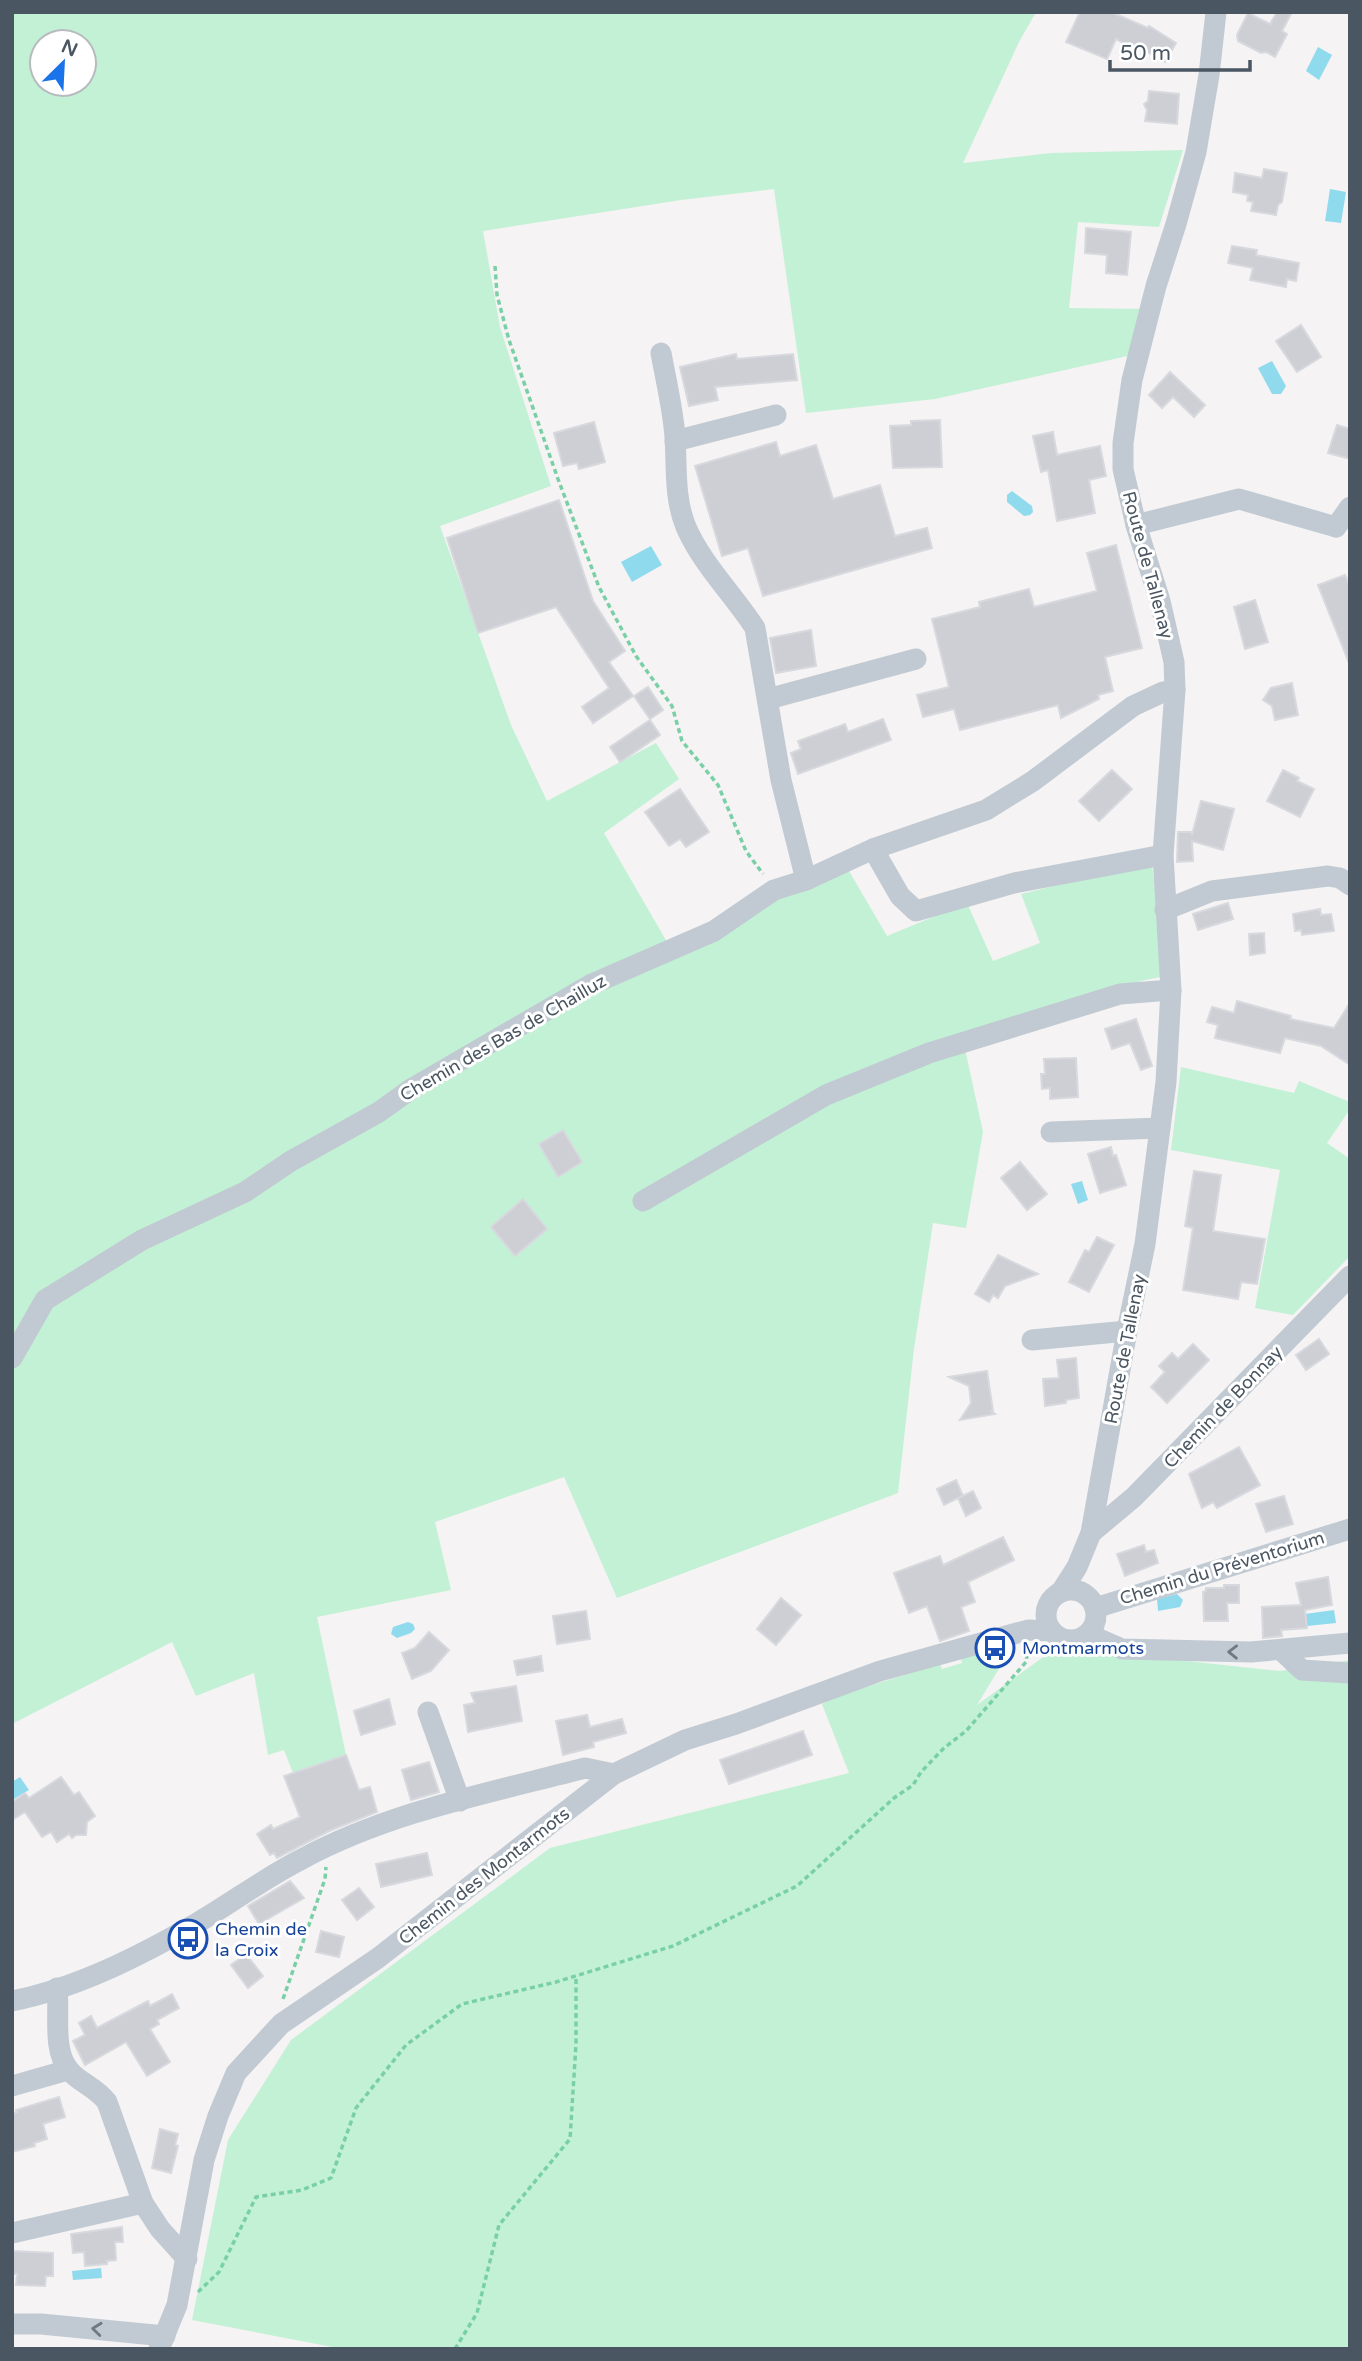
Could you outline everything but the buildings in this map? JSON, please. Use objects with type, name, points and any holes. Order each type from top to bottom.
[{"type":"street","name":"Route de Tallenay","points":[[1079,1597],[1077,1567],[1091,1533],[1145,1244],[1166,1082],[1171,990],[1163,855],[1175,690],[1174,662],[1160,601],[1136,525],[1123,469],[1123,443],[1132,380],[1156,286],[1196,152],[1216,12]]},
{"type":"street","points":[[662,353],[675,441],[678,503],[698,551],[755,628],[781,780],[806,880]]},
{"type":"street","points":[[675,441],[776,415]]},
{"type":"street","points":[[1136,525],[1240,499],[1343,534],[1350,507]]},
{"type":"street","points":[[768,699],[916,659]]},
{"type":"street","name":"Chemin des Bas de Chailluz","points":[[12,1357],[45,1300],[142,1240],[245,1192],[291,1161],[379,1112],[411,1089],[590,985],[714,931],[774,890],[806,880],[873,849],[986,810],[1033,780],[1133,706],[1163,692],[1175,690]]},
{"type":"street","points":[[873,849],[900,896],[916,911],[1014,883],[1163,855]]},
{"type":"street","points":[[1166,910],[1212,891],[1328,876],[1340,878],[1350,885]]},
{"type":"street","points":[[643,1201],[826,1095],[929,1053],[1120,994],[1171,990]]},
{"type":"street","points":[[1051,1132],[1160,1128]]},
{"type":"street","name":"Chemin de Bonnay","points":[[1091,1533],[1134,1497],[1350,1276]]},
{"type":"street","points":[[1032,1340],[1127,1331]]},
{"type":"street","name":"Chemin du Préventorium","points":[[1079,1597],[1350,1529]]},
{"type":"street","points":[[1079,1597],[1095,1622],[1088,1634],[1081,1638],[1065,1640],[1049,1624],[1050,1602],[1079,1597]]},
{"type":"street","name":"Chemin des Montarmots","points":[[162,2342],[177,2305],[205,2160],[218,2116],[236,2073],[282,2024],[379,1958],[614,1774],[685,1740],[880,1671],[1049,1624]]},
{"type":"street","points":[[1088,1634],[1122,1649],[1282,1651],[1350,1643]]},
{"type":"street","points":[[1282,1651],[1302,1670],[1350,1673]]},
{"type":"street","points":[[428,1712],[460,1801]]},
{"type":"street","points":[[12,2001],[39,1996],[122,1963],[197,1923],[301,1859],[368,1827],[584,1768],[614,1774]]},
{"type":"street","points":[[57,1989],[58,2044],[68,2070],[99,2092],[107,2102],[143,2203],[160,2229],[187,2259]]},
{"type":"street","points":[[12,2086],[68,2070]]},
{"type":"street","points":[[12,2233],[143,2203]]},
{"type":"street","points":[[12,2324],[41,2324],[162,2342]]},
{"type":"path","points":[[495,266],[497,295],[513,352],[599,587],[636,656],[672,706],[682,741],[718,785],[746,851],[774,890]]},
{"type":"path","points":[[177,2305],[202,2290],[219,2272],[256,2197],[302,2190],[331,2178],[356,2108],[406,2045],[462,2004],[576,1976],[673,1946],[797,1886],[894,1798],[913,1785],[921,1772],[944,1748],[966,1731],[1026,1662],[1028,1630]]},
{"type":"path","points":[[270,2035],[326,1879],[324,1848]]},
{"type":"path","points":[[455,2349],[477,2312],[499,2225],[570,2139],[576,2044],[576,1976]]},
{"type":"green space","points":[[12,12],[1036,12],[1019,42],[963,163],[1051,153],[1183,150],[1159,227],[1078,222],[1069,308],[1144,309],[1132,355],[935,399],[806,413],[774,189],[681,200],[483,231],[500,327],[551,486],[440,526],[511,725],[547,801],[656,743],[679,779],[604,833],[671,949],[772,880],[849,871],[887,936],[967,903],[993,961],[1040,943],[1021,894],[1152,865],[1166,976],[962,1035],[983,1132],[966,1228],[933,1223],[914,1349],[898,1493],[617,1598],[564,1477],[435,1522],[451,1590],[317,1617],[346,1755],[293,1773],[284,1750],[268,1755],[254,1673],[196,1696],[172,1642],[12,1724]]},
{"type":"green space","points":[[1181,1067],[1294,1093],[1299,1081],[1350,1102],[1350,1109],[1327,1143],[1350,1159],[1350,1256],[1293,1315],[1255,1308],[1280,1170],[1171,1150]]},
{"type":"green space","points":[[997,1646],[1003,1662],[977,1705],[1057,1647],[1280,1671],[1350,1660],[1350,2349],[343,2349],[192,2320],[228,2140],[291,2040],[550,1848],[849,1773],[822,1704],[834,1697],[940,1664],[942,1669],[962,1663],[961,1658]]},
{"type":"water","points":[[1318,47],[1332,55],[1319,80],[1306,71]]},
{"type":"water","points":[[1330,189],[1346,192],[1341,223],[1325,221]]},
{"type":"water","points":[[1272,361],[1286,386],[1281,394],[1272,394],[1258,368]]},
{"type":"water","points":[[1012,491],[1032,506],[1033,512],[1030,515],[1024,516],[1007,502],[1007,495]]},
{"type":"water","points":[[651,546],[662,565],[632,582],[621,562]]},
{"type":"water","points":[[1082,1181],[1088,1200],[1078,1204],[1071,1184]]},
{"type":"water","points":[[1177,1594],[1183,1600],[1180,1607],[1158,1611],[1157,1599]]},
{"type":"water","points":[[1334,1610],[1336,1623],[1307,1626],[1305,1614]]},
{"type":"water","points":[[408,1622],[413,1624],[415,1629],[411,1633],[397,1638],[391,1634],[393,1627]]},
{"type":"water","points":[[20,1777],[29,1790],[12,1800],[12,1782]]},
{"type":"water","points":[[101,2268],[102,2278],[73,2280],[72,2271]]},
{"type":"place","name":"Montmarmots","points":[[995,1648]]},
{"type":"place","name":"Chemin de la Croix","points":[[188,1939]]}]
